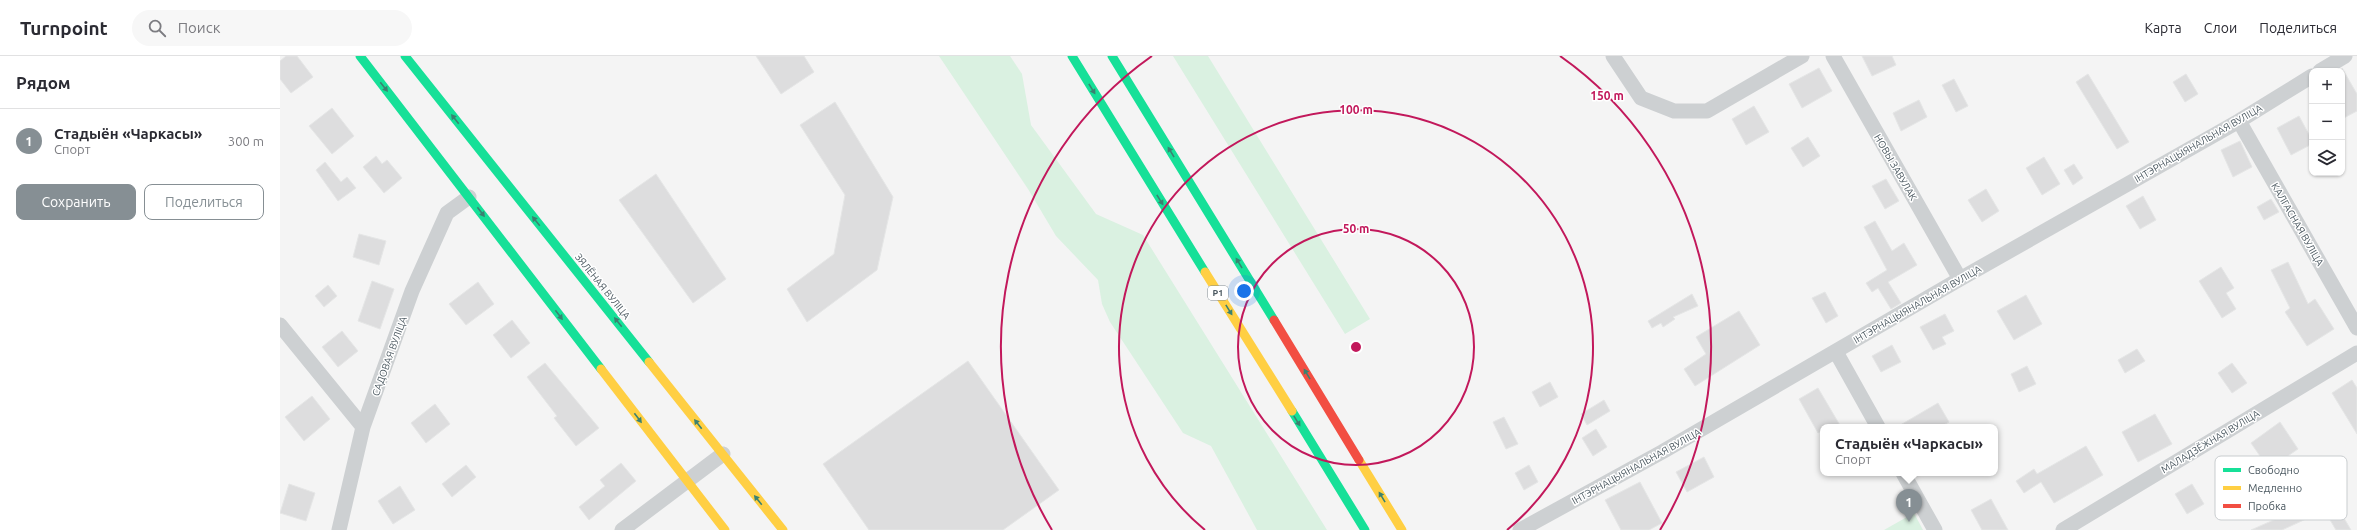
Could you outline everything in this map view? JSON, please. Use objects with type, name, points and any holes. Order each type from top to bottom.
[{"type":"main road","points":[[360,56],[687,483],[725,530]]},
{"type":"main road","name":"ЗЯЛЁНАЯ ВУЛІЦА","points":[[405,56],[783,530]]},
{"type":"main road","name":"Р1","points":[[1072,56],[1365,530]]},
{"type":"main road","points":[[1112,56],[1402,530]]},
{"type":"street","points":[[1613,56],[1641,98],[1674,111],[1707,111],[1802,56]]},
{"type":"street","name":"НОВЫ ЗАВУЛАК","points":[[1832,56],[1960,279]]},
{"type":"street","points":[[2325,68],[2345,56]]},
{"type":"street","name":"ІНТЭРНАЦЫЯНАЛЬНАЯ ВУЛІЦА","points":[[1520,530],[1662,452],[1960,279],[2239,121],[2309,78]]},
{"type":"street","name":"КАЛГАСНАЯ ВУЛІЦА","points":[[2239,121],[2357,328]]},
{"type":"street","name":"САДОВАЯ ВУЛІЦА","points":[[339,530],[362,427],[412,291],[447,213],[469,197]]},
{"type":"street","points":[[280,325],[362,427]]},
{"type":"street","points":[[1836,352],[1876,424]]},
{"type":"street","name":"МАЛАДЗЁЖНАЯ ВУЛІЦА","points":[[2063,530],[2357,353]]},
{"type":"street","points":[[622,530],[687,483],[723,454]]},
{"type":"street","points":[[1905,476],[1935,530]]},
{"type":"green space","points":[[939,56],[1010,56],[1022,74],[1031,125],[1096,214],[1143,235],[1327,530],[1257,530],[1211,446],[1183,433],[1110,322],[1102,304],[1098,280],[1056,236],[1028,189]]},
{"type":"green space","points":[[1173,56],[1208,56],[1370,319],[1345,334]]},
{"type":"green space","points":[[1914,513],[1923,530],[1884,530]]},
{"type":"building","points":[[286,56],[297,56],[313,77],[291,93],[280,79],[280,61]]},
{"type":"building","points":[[756,56],[804,56],[814,72],[781,94]]},
{"type":"building","points":[[1862,56],[1892,56],[1896,65],[1872,76]]},
{"type":"building","points":[[1819,68],[1832,91],[1802,108],[1789,84]]},
{"type":"building","points":[[2345,73],[2357,94],[2357,111],[2345,117]]},
{"type":"building","points":[[2088,74],[2129,142],[2117,149],[2076,82]]},
{"type":"building","points":[[2186,74],[2198,94],[2185,102],[2173,82]]},
{"type":"building","points":[[1954,79],[1968,106],[1956,112],[1942,85]]},
{"type":"building","points":[[1919,100],[1927,117],[1901,131],[1893,113]]},
{"type":"building","points":[[835,102],[893,197],[877,270],[807,322],[787,289],[834,254],[845,195],[800,125]]},
{"type":"building","points":[[1754,106],[1769,132],[1746,145],[1732,119]]},
{"type":"building","points":[[332,108],[354,136],[332,154],[309,126]]},
{"type":"building","points":[[2299,116],[2309,134],[2309,146],[2291,155],[2277,128]]},
{"type":"building","points":[[1808,137],[1820,156],[1803,167],[1791,148]]},
{"type":"building","points":[[2240,141],[2252,167],[2233,177],[2221,150]]},
{"type":"building","points":[[376,156],[382,164],[387,160],[402,178],[384,193],[363,167]]},
{"type":"building","points":[[2044,157],[2060,184],[2042,195],[2026,168]]},
{"type":"building","points":[[325,162],[341,182],[347,177],[356,188],[338,201],[316,170]]},
{"type":"building","points":[[2074,164],[2083,178],[2073,185],[2064,170]]},
{"type":"building","points":[[656,174],[726,279],[693,303],[619,200]]},
{"type":"building","points":[[1886,179],[1899,201],[1885,209],[1872,186]]},
{"type":"building","points":[[1986,189],[1999,211],[1982,222],[1968,200]]},
{"type":"building","points":[[2143,196],[2156,220],[2140,229],[2126,206]]},
{"type":"building","points":[[2271,199],[2279,212],[2264,220],[2257,207]]},
{"type":"building","points":[[1875,221],[1892,251],[1904,243],[1917,265],[1888,282],[1901,303],[1891,309],[1878,288],[1872,292],[1866,283],[1887,270],[1864,227]]},
{"type":"building","points":[[359,234],[386,241],[379,265],[353,257]]},
{"type":"building","points":[[2288,262],[2308,304],[2315,299],[2334,329],[2307,346],[2285,312],[2290,308],[2271,270]]},
{"type":"building","points":[[2221,267],[2234,288],[2226,293],[2236,309],[2222,318],[2199,281]]},
{"type":"building","points":[[372,281],[394,289],[380,329],[358,321]]},
{"type":"building","points":[[478,282],[494,304],[466,325],[449,304]]},
{"type":"building","points":[[328,285],[337,296],[324,307],[315,296]]},
{"type":"building","points":[[1825,292],[1838,316],[1826,323],[1812,298]]},
{"type":"building","points":[[1692,294],[1698,306],[1673,317],[1675,319],[1663,327],[1661,323],[1652,328],[1648,321]]},
{"type":"building","points":[[2026,295],[2042,324],[2014,340],[1997,311]]},
{"type":"building","points":[[1739,311],[1760,345],[1695,386],[1684,369],[1706,354],[1696,337]]},
{"type":"building","points":[[1945,314],[1954,331],[1942,337],[1946,344],[1933,350],[1920,327]]},
{"type":"building","points":[[512,320],[530,343],[511,358],[493,335]]},
{"type":"building","points":[[342,331],[358,351],[338,367],[322,347]]},
{"type":"building","points":[[1892,345],[1901,362],[1881,372],[1872,356]]},
{"type":"building","points":[[2137,349],[2145,361],[2125,373],[2118,360]]},
{"type":"building","points":[[968,361],[1059,490],[1003,530],[869,530],[823,464]]},
{"type":"building","points":[[545,363],[599,428],[576,446],[554,418],[557,416],[527,377]]},
{"type":"building","points":[[2232,363],[2247,383],[2232,393],[2218,373]]},
{"type":"building","points":[[2027,366],[2036,384],[2019,392],[2011,374]]},
{"type":"building","points":[[2352,380],[2357,388],[2357,434],[2332,393]]},
{"type":"building","points":[[1550,382],[1558,397],[1540,407],[1532,392]]},
{"type":"building","points":[[1818,388],[1839,424],[1820,424],[1820,432],[1818,433],[1799,399]]},
{"type":"building","points":[[312,396],[330,419],[304,441],[285,417]]},
{"type":"building","points":[[1604,400],[1610,411],[1587,425],[1581,414]]},
{"type":"building","points":[[1938,403],[1949,422],[1945,424],[1902,424]]},
{"type":"building","points":[[435,404],[450,424],[426,443],[411,423]]},
{"type":"building","points":[[2155,414],[2172,444],[2138,462],[2122,432]]},
{"type":"building","points":[[1504,417],[1518,444],[1506,449],[1493,422]]},
{"type":"building","points":[[2280,422],[2298,449],[2288,456],[2260,456],[2251,443]]},
{"type":"building","points":[[1596,429],[1607,447],[1593,456],[1582,438]]},
{"type":"building","points":[[2086,446],[2103,475],[2054,503],[2041,482],[2024,493],[2016,481],[2034,469],[2037,474]]},
{"type":"building","points":[[1704,457],[1714,477],[1687,492],[1676,472]]},
{"type":"building","points":[[621,463],[636,481],[589,520],[579,507],[605,486],[600,480]]},
{"type":"building","points":[[466,465],[476,477],[452,497],[442,484]]},
{"type":"building","points":[[1529,465],[1538,482],[1524,490],[1515,473]]},
{"type":"building","points":[[1640,482],[1662,523],[1649,530],[1621,530],[1605,500]]},
{"type":"building","points":[[289,484],[315,493],[306,521],[280,513]]},
{"type":"building","points":[[2192,484],[2204,504],[2187,514],[2175,494]]},
{"type":"building","points":[[400,486],[415,510],[393,524],[378,501]]},
{"type":"building","points":[[1991,499],[2008,530],[1982,530],[1971,510]]},
{"type":"building","points":[[2274,520],[2304,520],[2282,530],[2251,530]]},
{"type":"building","points":[[2330,520],[2345,520],[2351,530],[2336,530]]},
{"type":"traffic: fast","points":[[360,56],[601,369]]},
{"type":"traffic: fast","points":[[405,56],[649,362]]},
{"type":"traffic: fast","points":[[1072,56],[1205,272]]},
{"type":"traffic: fast","points":[[1112,56],[1274,320]]},
{"type":"traffic: fast","points":[[1292,411],[1365,530]]},
{"type":"traffic: slow","points":[[1205,272],[1292,411]]},
{"type":"traffic: slow","points":[[649,362],[783,530]]},
{"type":"traffic: slow","points":[[601,369],[725,530]]},
{"type":"traffic: slow","points":[[1359,460],[1402,530]]},
{"type":"traffic: jam","points":[[1274,320],[1359,460]]},
{"type":"place","name":"Стадыён «Чаркасы»","points":[[1909,522]]}]
